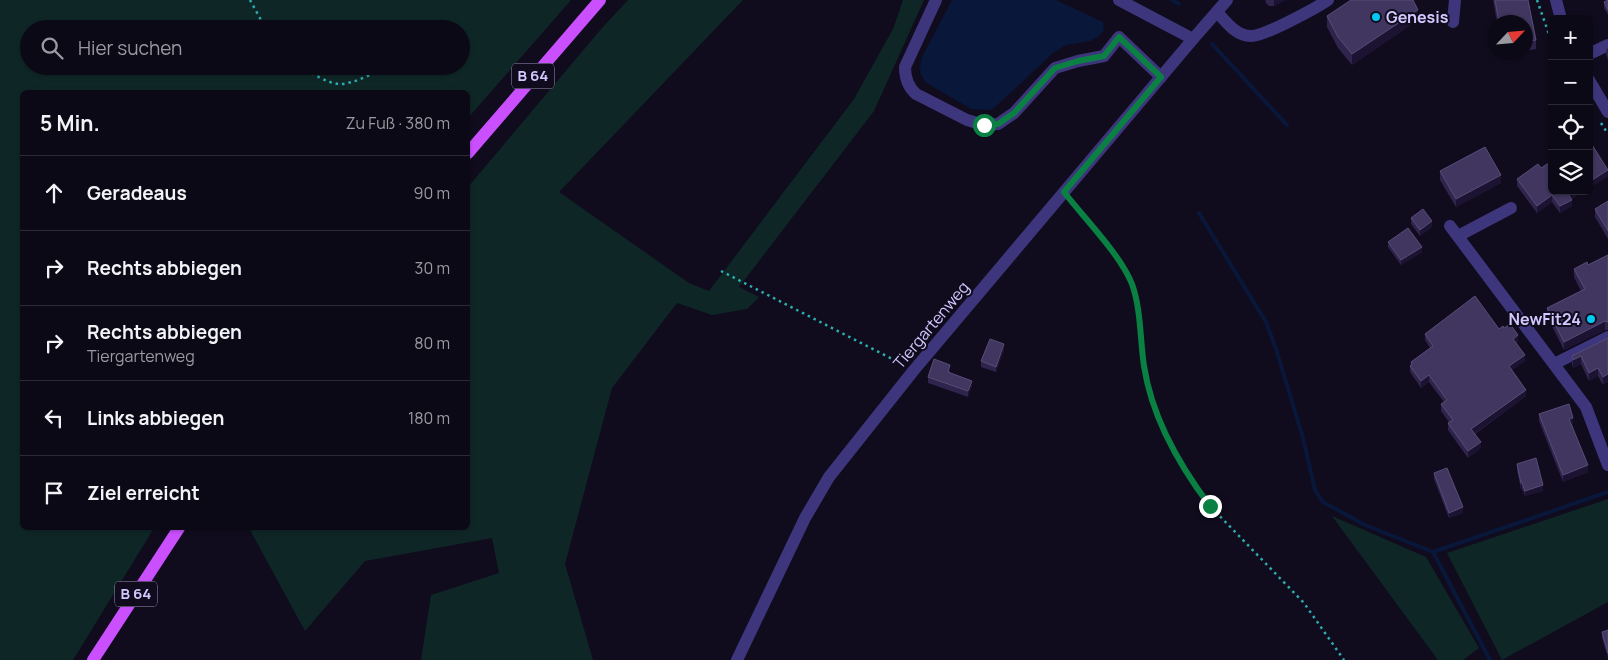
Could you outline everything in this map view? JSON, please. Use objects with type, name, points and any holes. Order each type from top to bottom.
[{"type":"main road","name":"B 64","points":[[470,151],[600,0]]},
{"type":"main road","name":"B 64","points":[[93,660],[178,530]]},
{"type":"street","points":[[936,0],[905,67],[905,75],[909,88],[916,94],[967,120],[984,125],[998,124],[1014,113],[1055,68],[1104,56],[1119,37],[1161,77]]},
{"type":"street","points":[[1119,0],[1193,39]]},
{"type":"street","name":"Tiergartenweg","points":[[737,660],[805,518],[829,477],[914,370],[1227,0]]},
{"type":"street","points":[[1216,12],[1234,31],[1251,36],[1264,33],[1328,0]]},
{"type":"street","points":[[1453,22],[1455,0]]},
{"type":"street","points":[[1556,0],[1560,15]]},
{"type":"street","points":[[1593,52],[1608,44]]},
{"type":"street","points":[[1593,87],[1608,112]]},
{"type":"street","points":[[1511,208],[1454,231],[1586,407],[1608,465]]},
{"type":"street","points":[[1554,364],[1608,337]]},
{"type":"path","points":[[250,0],[261,20]]},
{"type":"path","points":[[1537,0],[1548,32]]},
{"type":"path","points":[[313,75],[340,84],[371,75]]},
{"type":"path","points":[[1064,192],[1122,265],[1131,283],[1136,297],[1144,368],[1151,397],[1164,434],[1191,481],[1210,506],[1304,603],[1344,660]]},
{"type":"path","points":[[721,271],[914,370]]},
{"type":"green space","points":[[0,0],[571,0],[470,116],[470,90],[20,90],[20,530],[153,530],[73,660],[0,660]]},
{"type":"green space","points":[[628,0],[743,0],[559,192],[689,283],[709,291],[854,99],[893,29],[903,0],[924,0],[874,111],[739,287],[759,297],[747,309],[712,315],[677,303],[612,388],[565,564],[593,660],[421,660],[431,595],[499,573],[492,538],[365,561],[305,631],[250,530],[470,530],[470,185],[602,28]]},
{"type":"green space","points":[[1608,499],[1608,602],[1502,660],[1447,553]]},
{"type":"green space","points":[[1332,516],[1426,557],[1479,648],[1463,660],[1438,660]]},
{"type":"water","points":[[952,0],[1056,0],[1103,22],[1104,30],[1099,36],[1090,41],[1066,45],[1053,53],[991,110],[971,109],[925,82],[920,72],[921,59]]},
{"type":"building","points":[[1351,0],[1413,0],[1418,10],[1352,54],[1338,37],[1327,16]]},
{"type":"building","points":[[1495,0],[1528,0],[1531,15],[1498,15]]},
{"type":"building","points":[[1608,0],[1608,10],[1604,2]]},
{"type":"building","points":[[1533,25],[1536,40],[1533,41]]},
{"type":"building","points":[[1593,146],[1608,170],[1593,179]]},
{"type":"building","points":[[1485,147],[1501,175],[1456,199],[1440,171]]},
{"type":"building","points":[[1538,164],[1541,168],[1548,164],[1548,195],[1552,195],[1537,206],[1517,179]]},
{"type":"building","points":[[1552,195],[1569,195],[1572,200],[1560,206]]},
{"type":"building","points":[[1608,201],[1608,231],[1595,209]]},
{"type":"building","points":[[1423,209],[1432,221],[1420,230],[1411,218]]},
{"type":"building","points":[[1408,228],[1422,247],[1401,260],[1388,242]]},
{"type":"building","points":[[1608,255],[1608,322],[1605,321],[1564,342],[1547,308],[1585,289],[1574,269],[1587,262],[1588,265]]},
{"type":"building","points":[[1475,296],[1499,329],[1510,324],[1518,335],[1513,339],[1525,355],[1509,366],[1526,390],[1471,429],[1481,442],[1468,451],[1448,423],[1453,420],[1441,404],[1447,400],[1429,375],[1421,381],[1410,366],[1411,362],[1433,346],[1425,334]]},
{"type":"building","points":[[1608,338],[1608,374],[1603,377],[1598,368],[1589,373],[1581,356],[1573,360],[1572,356]]},
{"type":"building","points":[[990,339],[1004,344],[996,367],[981,361]]},
{"type":"building","points":[[934,359],[950,365],[948,372],[972,381],[968,391],[928,377]]},
{"type":"building","points":[[1569,404],[1573,418],[1569,419],[1588,465],[1563,475],[1539,414]]},
{"type":"building","points":[[1536,458],[1543,485],[1525,491],[1521,483],[1517,464]]},
{"type":"building","points":[[1447,468],[1463,507],[1449,513],[1434,473]]},
{"type":"building","points":[[1608,630],[1608,653],[1602,632]]},
{"type":"waterway","points":[[1172,0],[1179,4]]},
{"type":"waterway","points":[[1212,44],[1287,125]]},
{"type":"waterway","points":[[1199,213],[1266,322],[1303,438],[1315,490],[1323,502],[1365,525],[1433,552],[1490,660]]},
{"type":"waterway","points":[[1433,552],[1608,492]]},
{"type":"place","name":"Genesis","points":[[1376,17]]},
{"type":"place","name":"NewFit24","points":[[1591,319]]},
{"type":"route","points":[[984,125],[998,124],[1014,113],[1055,68],[1104,56],[1119,37],[1161,77],[1064,192],[1122,265],[1131,283],[1136,297],[1144,368],[1151,397],[1164,434],[1191,481],[1210,506]]}]
